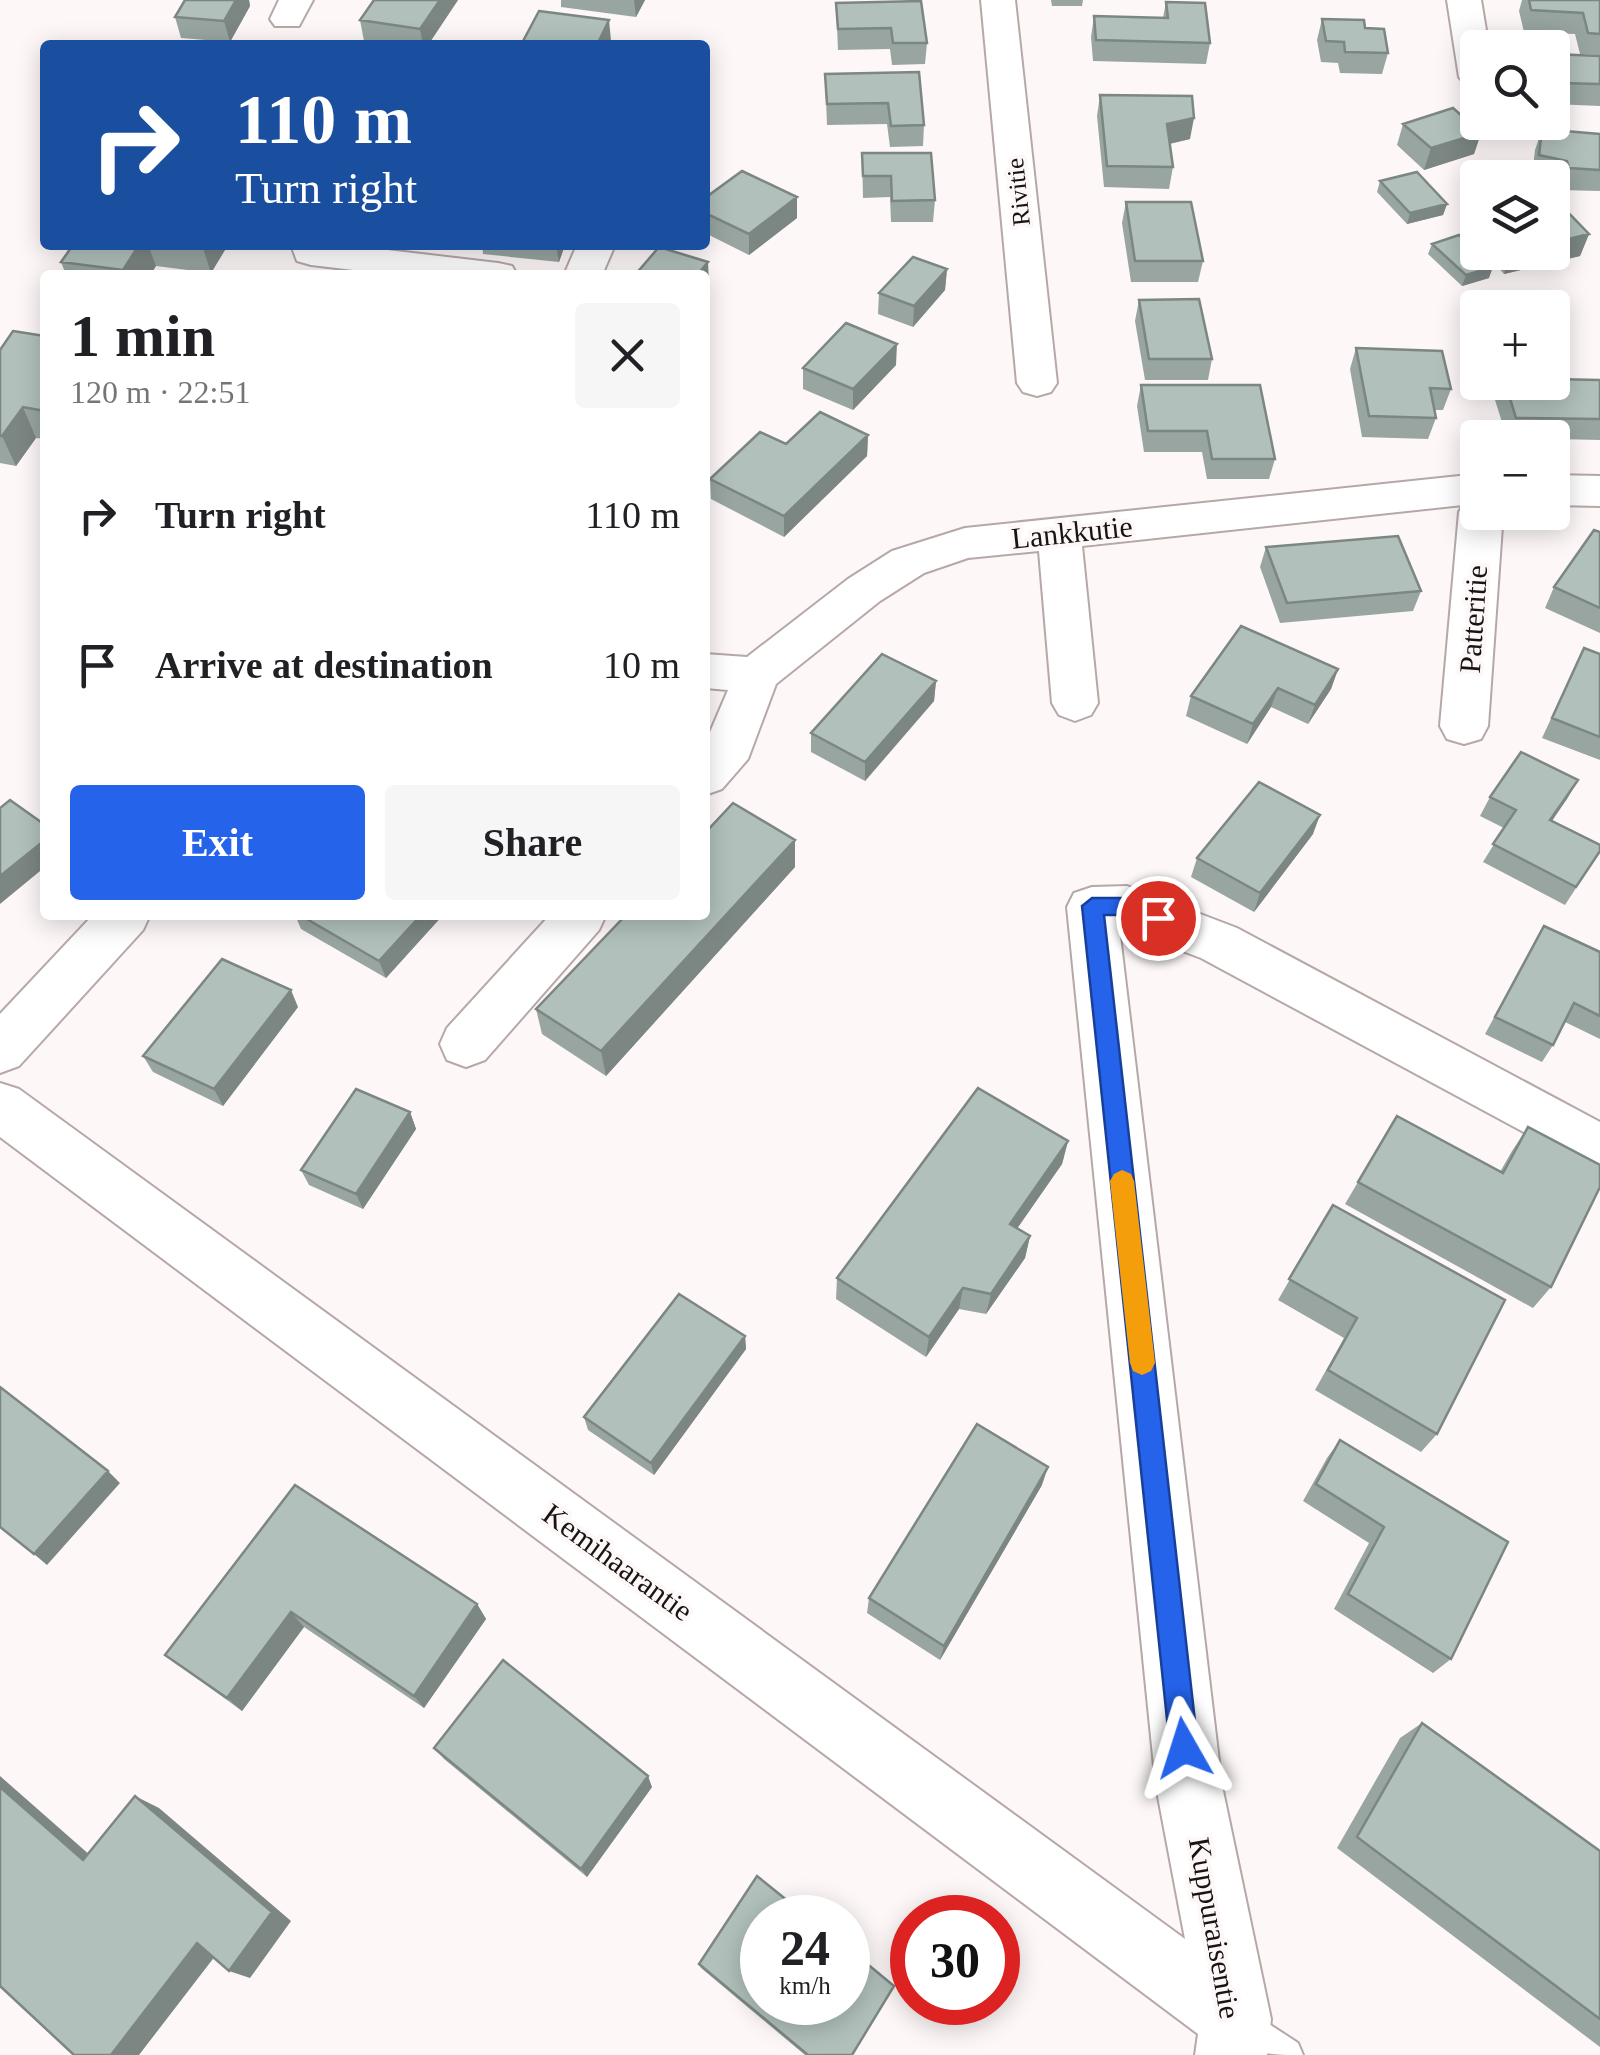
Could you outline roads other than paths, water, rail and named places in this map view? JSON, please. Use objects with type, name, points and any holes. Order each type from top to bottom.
[{"type":"street","name":"Rivitie","points":[[998,0],[1037,383]]},
{"type":"street","points":[[1464,0],[1469,30]]},
{"type":"street","points":[[311,250],[457,270]]},
{"type":"street","points":[[1570,490],[1600,491]]},
{"type":"street","name":"Lankkutie","points":[[756,675],[864,590],[908,562],[964,543],[1460,491]]},
{"type":"street","name":"Patteritie","points":[[1464,726],[1480,530]]},
{"type":"street","points":[[1059,534],[1076,703]]},
{"type":"street","points":[[710,671],[756,675],[732,746],[710,770]]},
{"type":"street","name":"Kuppuraisentie","points":[[1234,2037],[1188,1786],[1092,906],[1127,906],[1219,942],[1600,1149]]},
{"type":"street","points":[[0,1050],[121,920]]},
{"type":"street","points":[[466,1044],[577,920]]},
{"type":"street","name":"Kemihaarantie","points":[[0,1106],[1234,2037]]},
{"type":"lane","points":[[1234,2037],[1286,2055]]}]
